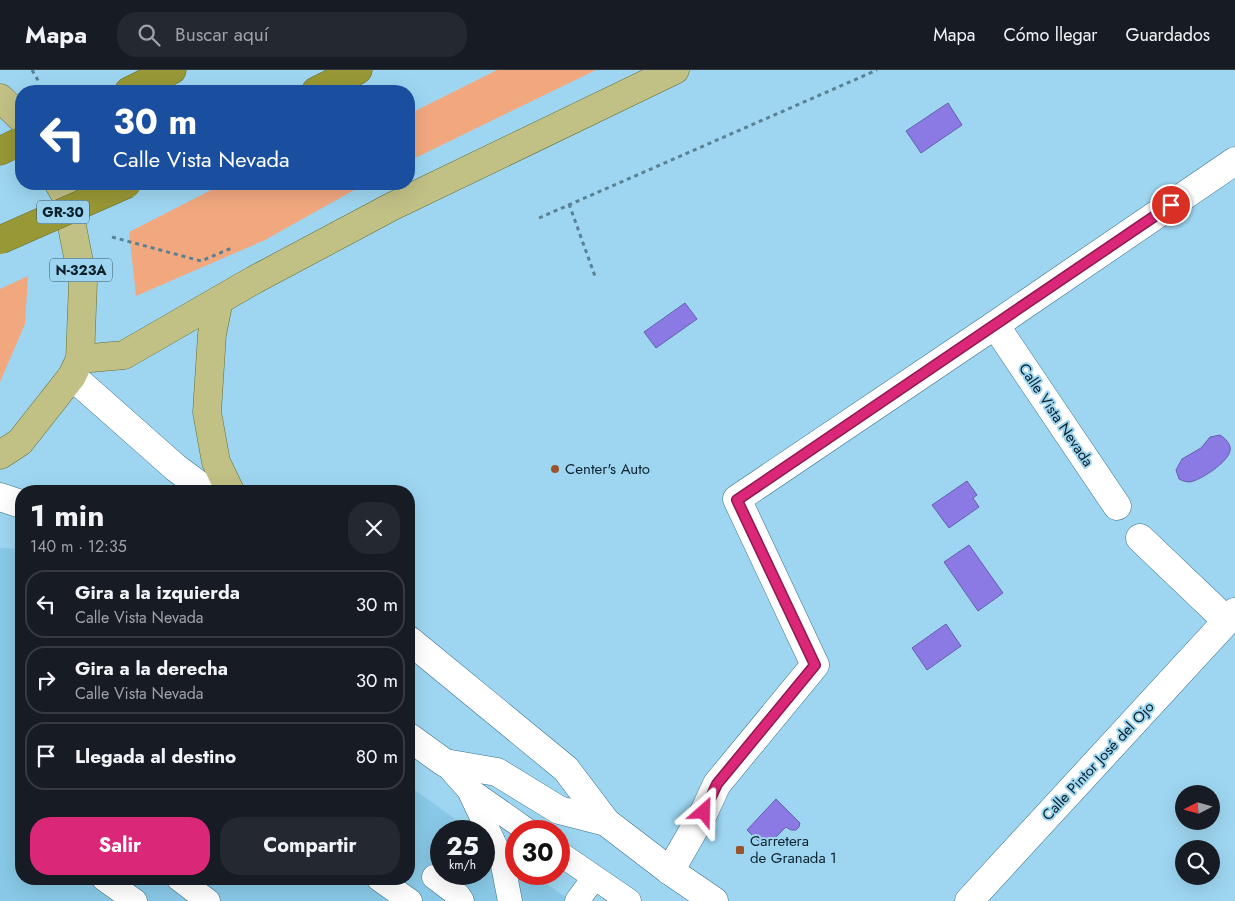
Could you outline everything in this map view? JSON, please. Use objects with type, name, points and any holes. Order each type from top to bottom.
[{"type":"highway","points":[[141,85],[172,70]]},
{"type":"highway","points":[[328,85],[358,70]]},
{"type":"highway","points":[[0,151],[15,144]]},
{"type":"highway","name":"GR-30","points":[[0,240],[113,190]]},
{"type":"main road","points":[[0,455],[20,442],[76,368],[124,356],[263,275],[391,207],[675,70]]},
{"type":"main road","points":[[0,98],[15,112]]},
{"type":"main road","name":"N-323A","points":[[62,190],[66,196],[83,282],[76,368]]},
{"type":"main road","points":[[219,300],[212,334],[207,412],[216,462],[227,485]]},
{"type":"street","points":[[670,871],[704,812],[717,784],[815,665],[737,500],[1235,161]]},
{"type":"street","name":"Calle Vista Nevada","points":[[995,325],[1117,506]]},
{"type":"street","points":[[76,368],[176,468],[199,485]]},
{"type":"street","points":[[0,497],[15,502]]},
{"type":"street","name":"Calle Pintor José del Ojo","points":[[969,901],[1231,617],[1140,538]]},
{"type":"street","points":[[415,645],[566,768],[606,822],[670,871],[714,901]]},
{"type":"street","points":[[415,742],[445,764],[497,772],[560,810],[606,822]]},
{"type":"lane","points":[[445,764],[469,790],[512,820]]},
{"type":"lane","points":[[469,790],[502,860],[510,901]]},
{"type":"lane","points":[[570,861],[629,901]]},
{"type":"lane","points":[[577,901],[594,878]]},
{"type":"lane","points":[[112,885],[135,901]]},
{"type":"lane","points":[[187,885],[208,901]]},
{"type":"lane","points":[[387,885],[410,901]]},
{"type":"lane","points":[[445,885],[458,895],[462,901]]},
{"type":"path","points":[[32,70],[39,82]]},
{"type":"path","points":[[540,218],[877,70]]},
{"type":"path","points":[[569,204],[596,279]]},
{"type":"path","points":[[108,229],[112,238],[201,261],[237,246]]},
{"type":"shaded area","points":[[497,70],[596,70],[415,158],[415,111]]},
{"type":"shaded area","points":[[948,103],[962,125],[921,153],[906,131]]},
{"type":"shaded area","points":[[211,190],[354,190],[265,240],[136,296],[129,232]]},
{"type":"shaded area","points":[[28,276],[25,324],[0,382],[0,289]]},
{"type":"shaded area","points":[[685,303],[697,319],[656,348],[644,332]]},
{"type":"shaded area","points":[[1220,435],[1230,446],[1230,451],[1224,460],[1213,470],[1195,481],[1189,482],[1179,479],[1176,470],[1182,459],[1201,448],[1210,437]]},
{"type":"shaded area","points":[[967,481],[977,495],[973,498],[979,507],[949,528],[932,505]]},
{"type":"shaded area","points":[[969,545],[1003,593],[978,611],[944,562]]},
{"type":"shaded area","points":[[0,548],[15,549],[15,885],[415,885],[415,790],[457,820],[430,820],[430,885],[495,885],[495,848],[505,855],[505,885],[548,885],[571,901],[0,901]]},
{"type":"shaded area","points":[[946,624],[961,646],[927,670],[912,648]]},
{"type":"shaded area","points":[[776,799],[800,823],[796,830],[786,827],[765,848],[747,830]]},
{"type":"place","name":"Center's Auto","points":[[555,469]]},
{"type":"place","name":"Carretera de Granada 1","points":[[740,850]]},
{"type":"route","points":[[704,812],[717,784],[815,665],[737,500],[1171,205]]}]
